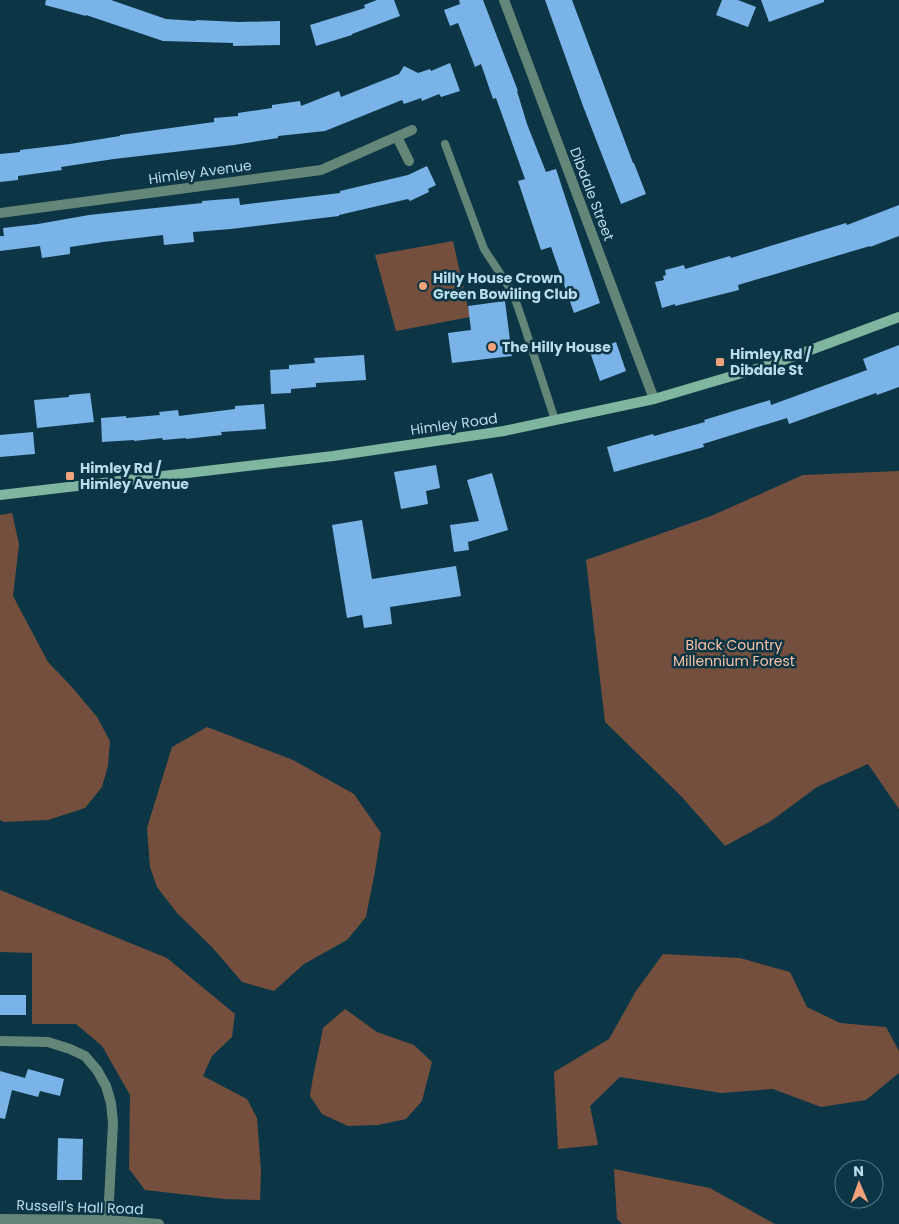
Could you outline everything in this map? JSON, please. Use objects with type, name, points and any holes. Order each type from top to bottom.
[{"type":"main road","name":"Himley Road","points":[[0,495],[333,456],[504,431],[654,399],[774,364],[899,317]]},
{"type":"street","name":"Dibdale Street","points":[[504,0],[654,399]]},
{"type":"street","name":"Himley Avenue","points":[[0,212],[321,170],[412,130]]},
{"type":"street","points":[[397,137],[409,161]]},
{"type":"street","points":[[0,1041],[48,1042],[85,1056],[97,1070],[106,1086],[111,1103],[113,1123],[108,1220]]},
{"type":"street","name":"Russell's Hall Road","points":[[0,1219],[108,1220],[159,1224]]},
{"type":"lane","points":[[445,144],[484,249],[513,293],[555,420]]},
{"type":"green space","name":"Hilly House Crown Green Bowiling Club","points":[[453,241],[470,317],[396,331],[375,255]]},
{"type":"green space","name":"Black Country Millennium Forest","points":[[899,471],[899,809],[868,764],[817,787],[771,821],[725,846],[681,796],[605,722],[586,560],[711,516],[803,475]]},
{"type":"green space","points":[[12,513],[19,544],[13,596],[48,662],[97,717],[110,741],[108,766],[102,787],[85,808],[48,820],[4,822],[0,820],[0,515]]},
{"type":"green space","points":[[207,727],[293,760],[354,794],[381,833],[366,917],[347,940],[304,964],[274,991],[242,982],[212,947],[177,913],[157,887],[150,867],[147,828],[172,747]]},
{"type":"green space","points":[[0,890],[167,958],[235,1014],[232,1037],[212,1056],[203,1076],[247,1099],[257,1118],[261,1171],[260,1200],[224,1199],[145,1190],[129,1169],[130,1095],[102,1046],[76,1024],[32,1024],[32,953],[0,952]]},
{"type":"green space","points":[[663,954],[740,958],[790,972],[807,1007],[840,1023],[886,1027],[899,1051],[899,1073],[866,1100],[821,1107],[773,1089],[721,1093],[620,1077],[590,1106],[598,1145],[558,1149],[554,1072],[609,1039],[636,991]]},
{"type":"green space","points":[[345,1009],[377,1032],[414,1045],[432,1062],[422,1101],[406,1119],[378,1125],[348,1126],[322,1114],[310,1096],[323,1028]]},
{"type":"green space","points":[[614,1169],[710,1188],[775,1224],[622,1224],[617,1219]]},
{"type":"building","points":[[46,0],[111,0],[166,19],[239,22],[280,21],[280,45],[233,46],[233,43],[163,41],[86,15],[45,5]]},
{"type":"building","points":[[377,0],[394,0],[400,16],[352,35],[316,46],[310,25],[365,8],[364,5]]},
{"type":"building","points":[[459,0],[483,0],[518,91],[527,124],[546,172],[556,169],[600,303],[574,313],[551,247],[541,250],[518,181],[525,179],[496,98],[493,99],[481,64],[475,67],[458,23],[450,26],[444,10],[460,4]]},
{"type":"building","points":[[545,0],[572,0],[646,194],[621,204]]},
{"type":"building","points":[[722,0],[738,0],[756,7],[748,27],[716,15]]},
{"type":"building","points":[[761,0],[824,0],[824,2],[769,22]]},
{"type":"building","points":[[450,63],[460,91],[441,97],[439,94],[422,101],[421,98],[404,104],[402,100],[325,131],[278,136],[278,138],[234,145],[61,167],[62,170],[18,176],[18,180],[0,182],[0,154],[214,122],[214,118],[238,116],[238,113],[272,108],[272,105],[300,101],[301,106],[339,91],[341,97],[399,74],[404,66],[418,73],[430,69],[431,71]]},
{"type":"building","points":[[427,166],[436,185],[428,189],[429,192],[410,201],[408,199],[339,216],[193,232],[194,242],[164,245],[163,235],[103,242],[70,247],[70,254],[42,258],[40,246],[0,251],[0,236],[4,236],[3,228],[89,215],[202,203],[202,201],[239,198],[240,205],[340,193],[340,191],[408,175]]},
{"type":"building","points":[[899,205],[899,236],[870,247],[738,285],[739,290],[662,308],[655,282],[664,280],[665,270],[684,265],[685,269],[730,256],[731,258],[846,223],[847,225]]},
{"type":"building","points":[[505,301],[512,356],[452,363],[448,333],[471,330],[468,306]]},
{"type":"building","points":[[616,342],[626,371],[600,381],[590,352]]},
{"type":"building","points":[[899,345],[899,387],[877,395],[876,393],[789,424],[787,418],[703,444],[704,447],[614,472],[607,447],[705,422],[704,420],[770,400],[771,405],[867,370],[863,359]]},
{"type":"building","points":[[364,355],[366,380],[316,383],[316,387],[291,389],[291,393],[271,394],[270,370],[289,369],[289,365],[315,363],[314,358]]},
{"type":"building","points":[[90,393],[94,422],[37,428],[34,400]]},
{"type":"building","points":[[264,404],[266,429],[221,432],[222,435],[186,439],[163,440],[162,438],[102,442],[101,418],[160,415],[159,412],[178,410],[179,416],[235,409],[235,406]]},
{"type":"building","points":[[33,432],[35,454],[0,457],[0,435]]},
{"type":"building","points":[[436,465],[440,488],[426,491],[428,504],[401,509],[394,472]]},
{"type":"building","points":[[492,473],[508,530],[468,542],[469,550],[454,552],[450,525],[479,521],[467,480]]},
{"type":"building","points":[[362,520],[372,579],[456,566],[461,596],[390,607],[392,624],[364,628],[362,615],[347,618],[332,525]]},
{"type":"building","points":[[0,995],[26,995],[26,1015],[0,1015]]},
{"type":"building","points":[[28,1069],[64,1079],[60,1096],[40,1091],[38,1097],[12,1090],[5,1119],[0,1118],[0,1071],[25,1078]]},
{"type":"building","points":[[58,1138],[83,1139],[82,1180],[57,1180]]},
{"type":"place","name":"Hilly House Crown Green Bowiling Club","points":[[423,286]]},
{"type":"place","name":"The Hilly House","points":[[492,347]]},
{"type":"place","name":"Himley Rd / Dibdale St","points":[[720,362]]},
{"type":"place","name":"Himley Rd / Himley Avenue","points":[[70,476]]}]
